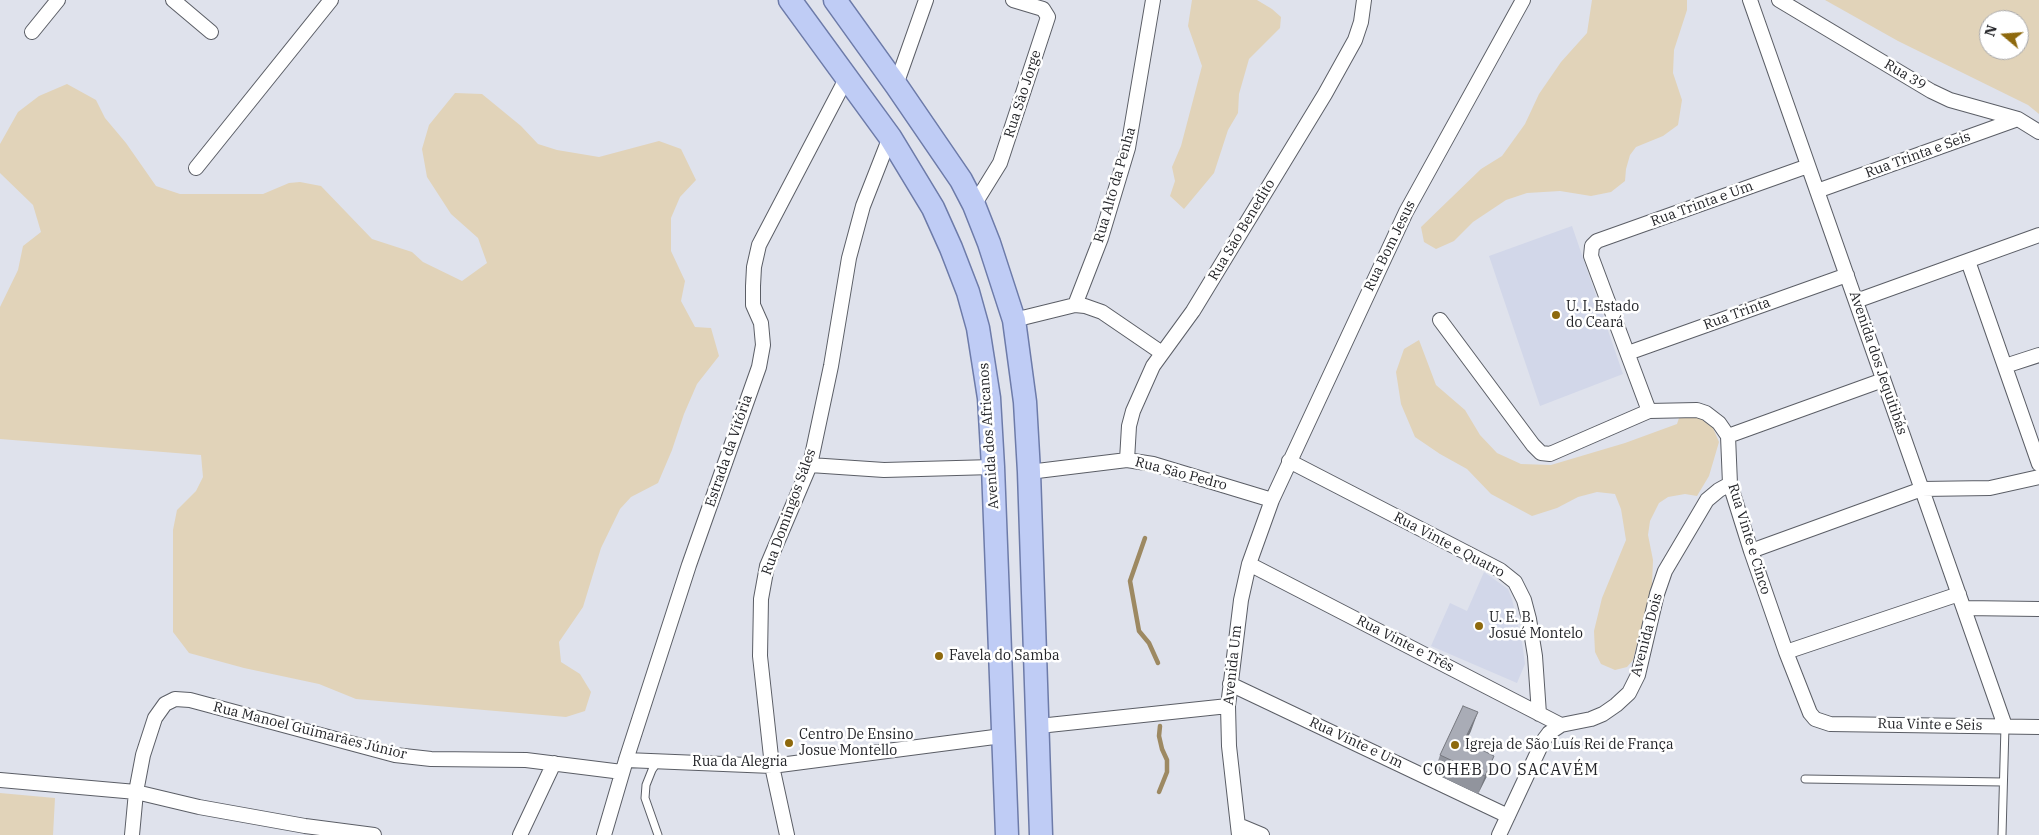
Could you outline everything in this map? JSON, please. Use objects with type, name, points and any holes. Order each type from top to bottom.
[{"type":"main road","name":"Avenida dos Africanos","points":[[790,0],[890,138],[933,208],[952,248],[968,292],[978,328],[989,398],[993,467],[1007,835]]},
{"type":"main road","points":[[835,0],[961,180],[974,205],[1003,280],[1014,320],[1025,402],[1029,472],[1039,726],[1041,835]]},
{"type":"main road","points":[[890,138],[918,117]]},
{"type":"street","points":[[32,32],[58,0]]},
{"type":"street","points":[[173,0],[210,32]]},
{"type":"street","points":[[196,168],[331,0]]},
{"type":"street","points":[[896,85],[926,0]]},
{"type":"street","name":"Rua São Jorge","points":[[974,205],[1000,163],[1048,17],[1043,9],[1013,0]]},
{"type":"street","name":"Rua Alto da Penha","points":[[1075,305],[1101,238],[1126,156],[1135,113],[1153,0]]},
{"type":"street","name":"Rua São Benedito","points":[[1127,460],[1129,426],[1133,411],[1153,366],[1192,311],[1325,94],[1355,40],[1361,22],[1364,0]]},
{"type":"street","name":"Rua Bom Jesus","points":[[1272,500],[1406,212],[1523,0]]},
{"type":"street","name":"Avenida dos Jequitibás","points":[[1750,0],[2005,726]]},
{"type":"street","name":"Rua 39","points":[[1779,0],[1931,91],[1950,100],[2018,119],[2039,132]]},
{"type":"street","name":"Estrada da Vitória","points":[[604,835],[624,766],[689,565],[759,367],[763,346],[761,323],[753,305],[753,286],[754,267],[759,246],[847,77]]},
{"type":"street","name":"Rua Trinta e Seis","points":[[1817,191],[2018,119]]},
{"type":"street","name":"Rua Domingos Sáles","points":[[787,835],[772,766],[760,656],[760,599],[767,566],[810,465],[831,366],[849,258],[863,206],[890,138]]},
{"type":"street","name":"Rua Trinta e Um","points":[[1628,353],[1590,256],[1592,246],[1596,241],[1808,166]]},
{"type":"street","points":[[1856,301],[2039,236]]},
{"type":"street","points":[[1968,261],[2039,464]]},
{"type":"street","name":"Rua Trinta","points":[[1628,353],[1847,275]]},
{"type":"street","points":[[1014,320],[1075,305],[1102,312],[1162,353]]},
{"type":"street","points":[[1440,320],[1533,445],[1541,453],[1550,454],[1649,411],[1677,409],[1706,413],[1719,423],[1728,436],[1884,380]]},
{"type":"street","points":[[1628,353],[1649,411]]},
{"type":"street","points":[[2004,366],[2039,355]]},
{"type":"street","name":"Rua Vinte e Cinco","points":[[1728,436],[1730,484],[1751,550],[1786,652],[1810,712],[1815,719],[1821,722]]},
{"type":"street","name":"Rua São Pedro","points":[[1029,472],[1127,460],[1153,464],[1272,500]]},
{"type":"street","name":"Rua Vinte e Quatro","points":[[1289,461],[1500,570],[1515,582],[1524,600],[1529,619],[1535,656],[1539,714]]},
{"type":"street","points":[[810,465],[884,470],[993,467]]},
{"type":"street","points":[[1751,550],[1922,489],[1990,488],[2039,477]]},
{"type":"street","name":"Avenida Dois","points":[[1561,725],[1591,719],[1603,714],[1629,693],[1638,675],[1657,594],[1666,571],[1707,500],[1730,484]]},
{"type":"street","name":"Avenida Um","points":[[1238,830],[1229,746],[1228,706],[1230,684],[1241,600],[1249,564],[1272,500]]},
{"type":"street","name":"Rua Vinte e Três","points":[[1249,564],[1561,725]]},
{"type":"street","points":[[1786,652],[1961,601],[2039,609]]},
{"type":"street","name":"Rua Vinte e Um","points":[[1230,684],[1508,816]]},
{"type":"street","name":"Rua Manoel Guimarães Júnior","points":[[132,835],[136,792],[143,755],[155,718],[165,704],[176,700],[190,700],[395,755],[431,759],[526,760],[624,766]]},
{"type":"street","points":[[1039,726],[1228,706]]},
{"type":"street","name":"Rua Vinte e Seis","points":[[1821,722],[1830,724],[2039,727]]},
{"type":"street","points":[[1499,835],[1543,741],[1549,733],[1561,725]]},
{"type":"street","name":"Rua da Alegria","points":[[624,766],[659,761],[772,766],[1002,736]]},
{"type":"street","points":[[520,835],[554,763]]},
{"type":"street","points":[[0,780],[136,792],[199,807],[306,826],[374,835]]},
{"type":"street","points":[[1238,830],[1262,835]]},
{"type":"lane","points":[[2002,835],[2005,726]]},
{"type":"lane","points":[[658,835],[645,798],[646,785],[659,761]]},
{"type":"lane","points":[[1805,779],[2003,782]]},
{"type":"shaded area","points":[[1192,0],[1257,0],[1281,17],[1280,28],[1249,59],[1239,94],[1238,113],[1228,130],[1214,173],[1184,209],[1170,196],[1175,181],[1172,167],[1181,146],[1202,66],[1188,26]]},
{"type":"shaded area","points":[[1592,0],[1687,0],[1687,10],[1674,50],[1673,73],[1682,100],[1678,125],[1663,136],[1636,147],[1630,155],[1625,181],[1611,192],[1591,196],[1560,191],[1527,193],[1506,200],[1473,222],[1454,241],[1436,249],[1424,242],[1421,227],[1481,169],[1502,156],[1525,124],[1539,94],[1561,62],[1587,33]]},
{"type":"shaded area","points":[[1825,0],[2039,0],[2039,114],[2028,105],[1898,41]]},
{"type":"shaded area","points":[[67,84],[96,100],[105,118],[126,143],[156,186],[180,194],[263,194],[289,183],[300,182],[321,186],[372,239],[412,252],[423,262],[462,281],[487,263],[478,238],[451,214],[427,177],[422,149],[429,125],[455,93],[482,94],[521,126],[538,144],[557,150],[599,157],[659,141],[681,149],[696,180],[680,197],[671,218],[671,251],[685,281],[681,301],[695,327],[711,328],[719,356],[697,384],[658,483],[631,497],[620,509],[601,548],[583,607],[559,642],[561,662],[580,674],[591,692],[585,711],[566,717],[356,699],[319,684],[244,668],[189,653],[173,632],[173,530],[177,510],[196,491],[203,477],[201,455],[0,439],[0,307],[18,270],[23,246],[41,232],[33,205],[0,173],[0,144],[18,112],[39,96]]},
{"type":"shaded area","name":"U. I. Estado do Ceará","points":[[1572,226],[1623,374],[1540,406],[1489,256]]},
{"type":"shaded area","points":[[1419,340],[1436,385],[1465,410],[1480,435],[1497,453],[1521,464],[1551,465],[1625,443],[1677,424],[1680,415],[1696,415],[1713,428],[1719,442],[1709,476],[1697,496],[1685,494],[1668,497],[1659,503],[1650,521],[1648,535],[1653,560],[1652,585],[1633,660],[1627,667],[1615,670],[1601,664],[1595,652],[1594,631],[1602,598],[1626,540],[1621,509],[1615,494],[1597,492],[1578,497],[1557,508],[1532,516],[1491,494],[1467,469],[1415,437],[1401,404],[1396,372],[1404,349]]},
{"type":"shaded area","name":"U. E. B. Josué Montelo","points":[[1484,572],[1508,589],[1512,599],[1525,664],[1517,683],[1431,646],[1450,603],[1467,611]]},
{"type":"shaded area","points":[[0,793],[55,798],[53,835],[0,835]]},
{"type":"building","points":[[1463,706],[1478,712],[1464,741],[1494,756],[1485,776],[1440,755]]},
{"type":"waterway","points":[[1145,538],[1130,581],[1139,631],[1149,643],[1158,663]]},
{"type":"waterway","points":[[1159,792],[1167,772],[1167,760],[1159,736],[1160,726]]},
{"type":"place","name":"U. I. Estado do Ceará","points":[[1556,315]]},
{"type":"place","name":"U. E. B. Josué Montelo","points":[[1479,626]]},
{"type":"place","name":"Favela do Samba","points":[[939,656]]},
{"type":"place","name":"Centro De Ensino Josue Montello","points":[[789,743]]},
{"type":"place","name":"Igreja de São Luís Rei de França","points":[[1455,745]]},
{"type":"district","name":"COHEB DO SACAVÉM","points":[[1511,770]]}]
